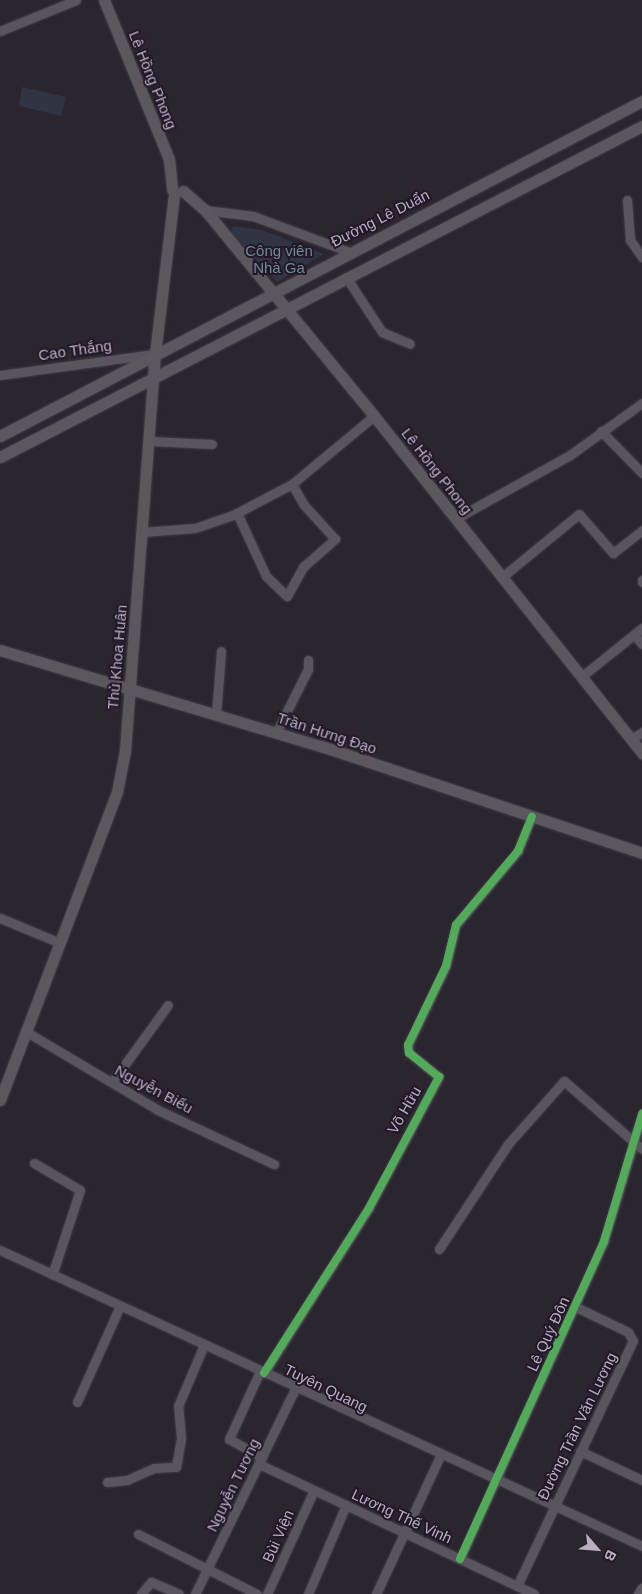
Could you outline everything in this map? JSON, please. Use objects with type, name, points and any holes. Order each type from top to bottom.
[{"type":"main road","name":"Lê Hồng Phong","points":[[104,0],[169,159],[170,172],[177,190],[205,210],[374,416],[642,753]]},
{"type":"main road","name":"Đường Lê Duẩn","points":[[0,436],[347,251],[642,101]]},
{"type":"main road","points":[[0,456],[642,126]]},
{"type":"main road","name":"Thủ Khoa Huân","points":[[0,1100],[117,792],[129,689],[155,354],[177,190]]},
{"type":"main road","name":"Trần Hưng Đạo","points":[[0,650],[276,733],[642,853]]},
{"type":"main road","points":[[639,1594],[642,1589]]},
{"type":"street","points":[[0,32],[76,0]]},
{"type":"street","points":[[627,200],[630,240],[642,257]]},
{"type":"street","points":[[205,210],[253,216],[347,251]]},
{"type":"street","points":[[346,277],[382,332],[410,344]]},
{"type":"street","name":"Cao Thắng","points":[[0,374],[155,354]]},
{"type":"street","points":[[456,519],[570,455],[642,403]]},
{"type":"street","points":[[142,532],[195,528],[237,513],[292,484],[374,416]]},
{"type":"street","points":[[601,431],[642,474]]},
{"type":"street","points":[[148,441],[212,444]]},
{"type":"street","points":[[237,513],[266,576],[287,596],[303,567],[335,539],[304,505],[292,484]]},
{"type":"street","points":[[502,577],[579,514],[613,553],[642,530]]},
{"type":"street","points":[[581,677],[642,628]]},
{"type":"street","points":[[634,635],[642,644]]},
{"type":"street","points":[[216,715],[221,651]]},
{"type":"street","points":[[276,733],[308,669],[308,660]]},
{"type":"street","points":[[631,739],[642,732]]},
{"type":"street","name":"Võ Hữu","points":[[262,1372],[369,1208],[439,1076],[408,1053],[408,1044],[446,966],[456,924],[518,851],[532,817]]},
{"type":"street","points":[[0,918],[60,944]]},
{"type":"street","points":[[112,1082],[168,1005]]},
{"type":"street","name":"Nguyễn Biểu","points":[[25,1031],[112,1082],[274,1164]]},
{"type":"street","points":[[439,1248],[508,1144],[564,1081],[639,1146]]},
{"type":"street","name":"Lê Quý Đôn","points":[[460,1559],[576,1307],[615,1212],[639,1146],[642,1114]]},
{"type":"street","points":[[34,1163],[80,1190],[52,1275]]},
{"type":"street","name":"Tuyên Quang","points":[[0,1250],[495,1482],[642,1546]]},
{"type":"street","points":[[77,1402],[120,1306]]},
{"type":"street","name":"Đường Trần Văn Lương","points":[[517,1586],[633,1337],[576,1307]]},
{"type":"street","points":[[107,1482],[133,1478],[154,1468],[176,1467],[181,1438],[178,1406],[204,1346]]},
{"type":"street","name":"Lương Thế Vinh","points":[[262,1372],[229,1439],[260,1460],[314,1490],[534,1594]]},
{"type":"street","name":"Nguyễn Tương","points":[[194,1594],[295,1389]]},
{"type":"street","points":[[580,1452],[642,1480]]},
{"type":"street","points":[[376,1594],[440,1456]]},
{"type":"street","name":"Bùi Viện","points":[[267,1594],[314,1490]]},
{"type":"street","points":[[308,1594],[346,1505]]},
{"type":"street","points":[[138,1534],[258,1594]]},
{"type":"street","points":[[141,1594],[151,1582],[179,1594]]},
{"type":"green space","points":[[22,87],[66,97],[61,116],[19,106]]},
{"type":"green space","name":"Công viên Nhà Ga","points":[[233,226],[262,230],[324,254],[277,282],[231,233]]},
{"type":"cycle path","points":[[264,1373],[369,1208],[439,1077],[409,1053],[408,1045],[446,966],[456,925],[518,851],[532,817]]},
{"type":"cycle path","points":[[460,1559],[604,1241],[642,1114]]}]
